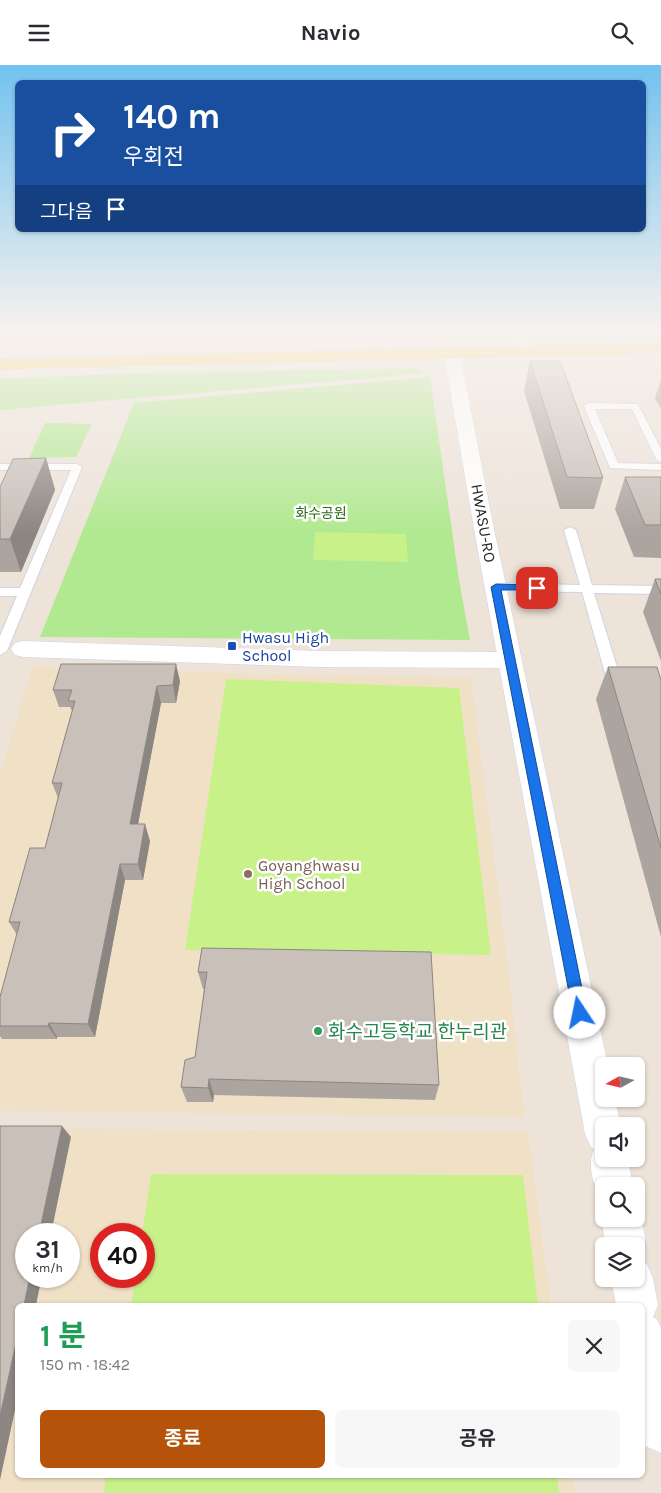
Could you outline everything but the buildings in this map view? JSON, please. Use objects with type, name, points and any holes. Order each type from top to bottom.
[{"type":"street","name":"HWASU-RO","points":[[461,400],[601,1117]]},
{"type":"street","points":[[6,649],[319,659],[510,660]]},
{"type":"street","points":[[634,1287],[637,1303]]},
{"type":"street","points":[[645,1349],[661,1430]]},
{"type":"lane","points":[[661,459],[636,406],[589,406],[614,466],[661,467]]},
{"type":"lane","points":[[0,467],[77,467],[24,592],[6,649]]},
{"type":"lane","points":[[570,530],[614,680]]},
{"type":"lane","points":[[496,587],[661,590]]},
{"type":"lane","points":[[0,592],[24,592]]},
{"type":"shaded area","name":"Goyanghwasu High School","points":[[33,666],[228,673],[471,678],[509,974],[524,1117],[0,1111],[0,774]]},
{"type":"shaded area","points":[[0,1128],[528,1132],[551,1303],[15,1303],[15,1478],[573,1478],[575,1493],[0,1493]]},
{"type":"green space","points":[[0,400],[120,400],[0,410]]},
{"type":"green space","name":"화수공원","points":[[172,400],[433,400],[459,580],[470,640],[40,637],[134,403]]},
{"type":"green space","points":[[45,423],[92,424],[76,457],[29,458]]},
{"type":"green space","points":[[315,532],[406,534],[408,562],[313,560]]},
{"type":"green space","points":[[226,679],[459,688],[491,955],[185,950]]},
{"type":"green space","points":[[151,1174],[523,1175],[538,1303],[131,1303],[134,1288],[155,1288],[155,1223],[144,1223]]},
{"type":"green space","points":[[106,1478],[557,1478],[559,1493],[104,1493]]},
{"type":"place","name":"Hwasu High School","points":[[232,646]]},
{"type":"place","name":"Goyanghwasu High School","points":[[248,874]]},
{"type":"place","name":"화수고등학교 한누리관","points":[[318,1031]]},
{"type":"route","points":[[537,588],[496,587],[580,1013]]}]
